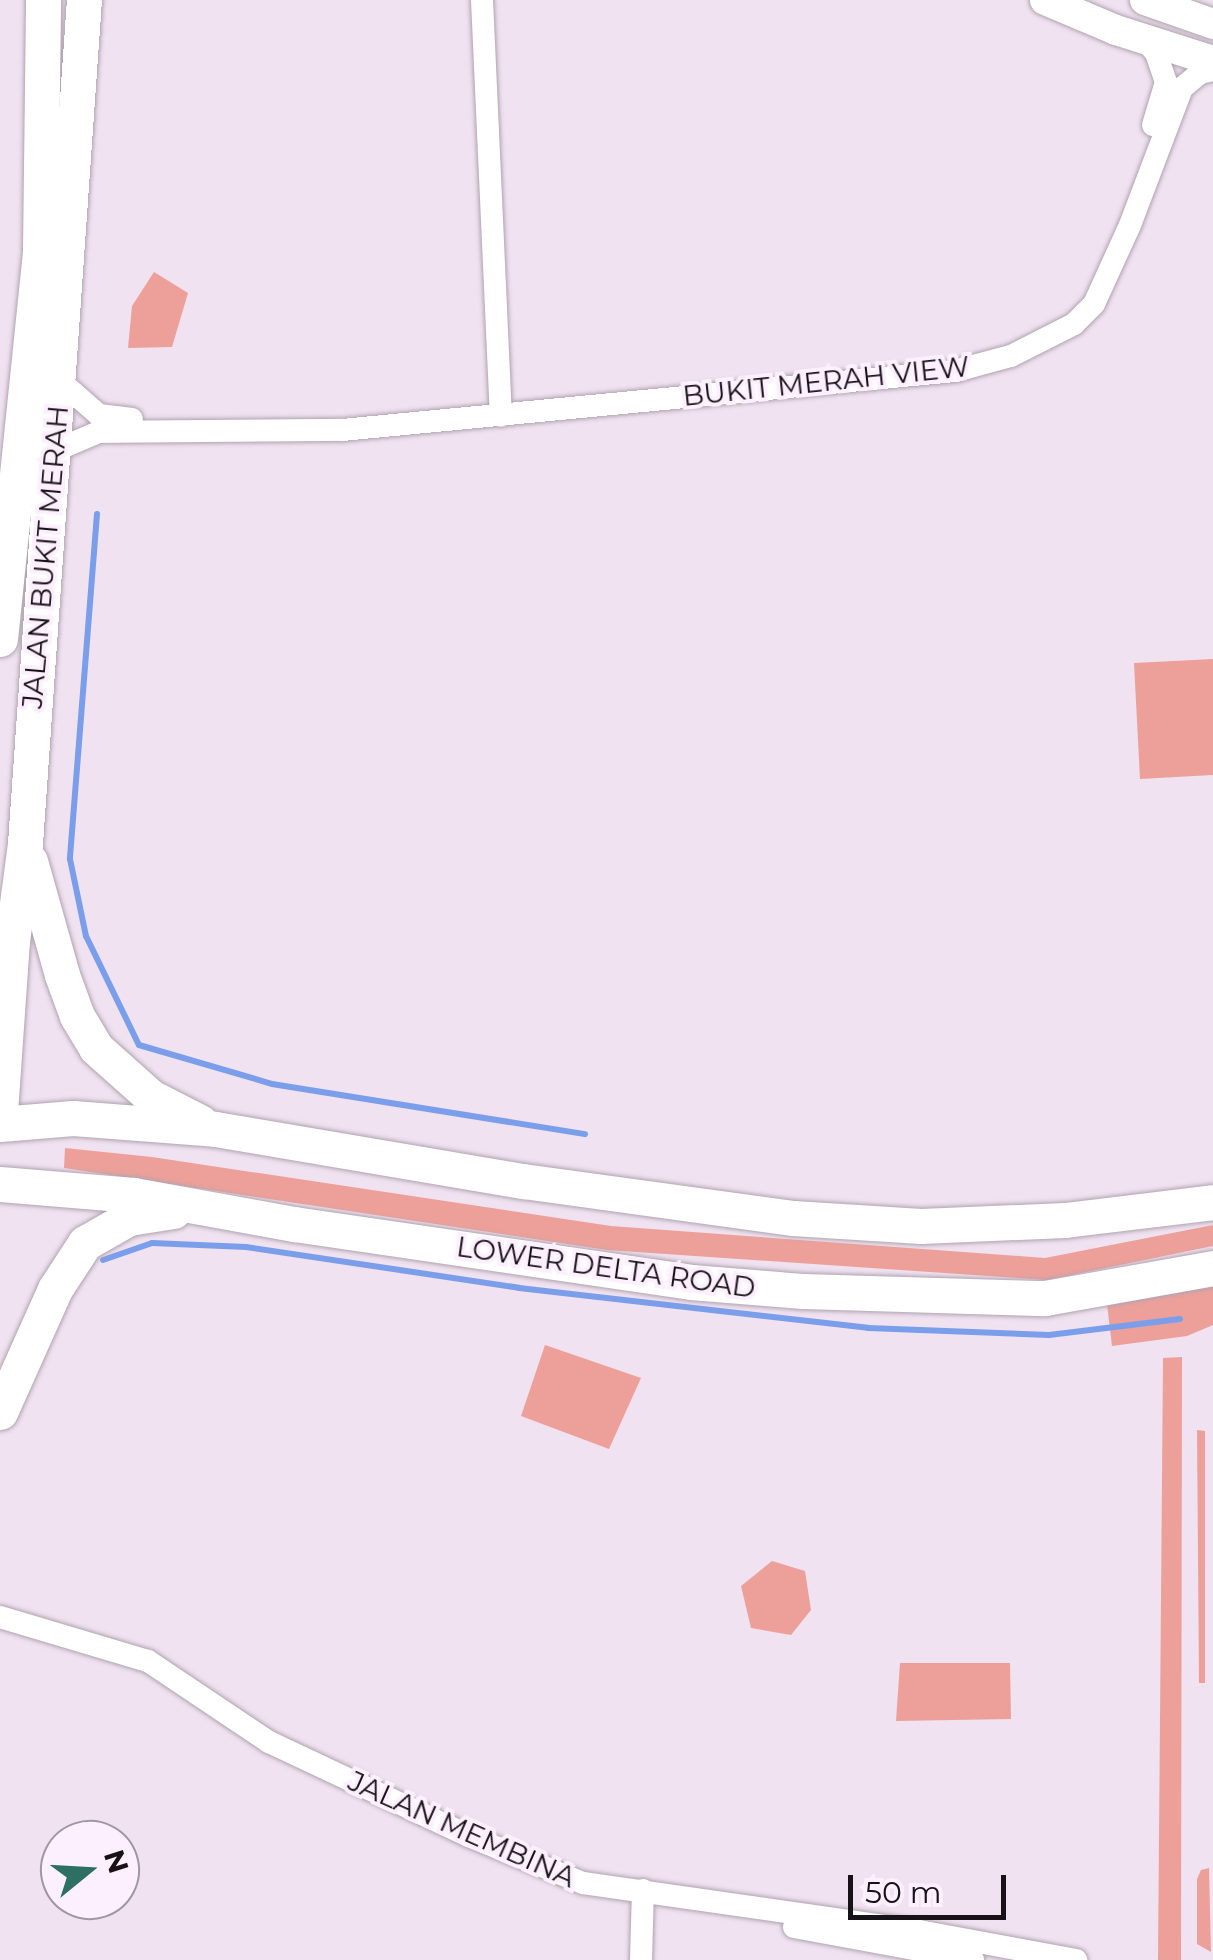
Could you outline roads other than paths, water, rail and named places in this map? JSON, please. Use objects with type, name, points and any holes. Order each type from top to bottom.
[{"type":"main road","name":"JALAN BUKIT MERAH","points":[[0,638],[40,250],[43,0]]},
{"type":"main road","points":[[1044,0],[1145,40],[1213,61]]},
{"type":"main road","points":[[1145,0],[1213,24]]},
{"type":"main road","name":"JALAN BUKIT MERAH","points":[[0,1112],[12,940],[25,843],[85,2]]},
{"type":"main road","points":[[25,843],[62,975],[77,1016],[96,1048],[151,1097],[215,1129]]},
{"type":"main road","points":[[0,1124],[73,1118],[215,1129],[522,1181],[793,1218],[921,1226],[1065,1220],[1213,1202]]},
{"type":"main road","name":"LOWER DELTA ROAD","points":[[0,1184],[134,1196],[691,1282],[803,1292],[1046,1298],[1213,1268]]},
{"type":"main road","points":[[0,1412],[56,1289],[85,1242],[129,1218],[199,1209]]},
{"type":"street","points":[[482,0],[506,408]]},
{"type":"street","points":[[491,0],[506,408]]},
{"type":"street","name":"BUKIT MERAH VIEW","points":[[52,452],[99,432],[342,430],[953,358],[1048,328],[1085,297],[1136,178],[1166,82],[1156,53],[1145,40]]},
{"type":"street","name":"BUKIT MERAH VIEW","points":[[60,381],[82,404],[118,419],[254,422],[506,408],[955,371],[1044,342],[1074,324],[1094,304],[1130,225],[1182,88],[1200,73],[1213,70]]},
{"type":"street","name":"JALAN MEMBINA","points":[[0,1617],[148,1661],[269,1742],[469,1836],[582,1883],[973,1960]]},
{"type":"street","name":"JALAN MEMBINA","points":[[0,1629],[144,1672],[262,1751],[534,1879],[580,1896],[643,1898],[919,1930],[1076,1960]]},
{"type":"street","points":[[641,1960],[643,1898]]},
{"type":"waterway","points":[[97,514],[70,859],[86,936],[139,1045],[272,1084],[585,1134]]},
{"type":"waterway","points":[[103,1260],[152,1243],[246,1247],[519,1288],[868,1328],[1049,1335],[1180,1319]]}]
